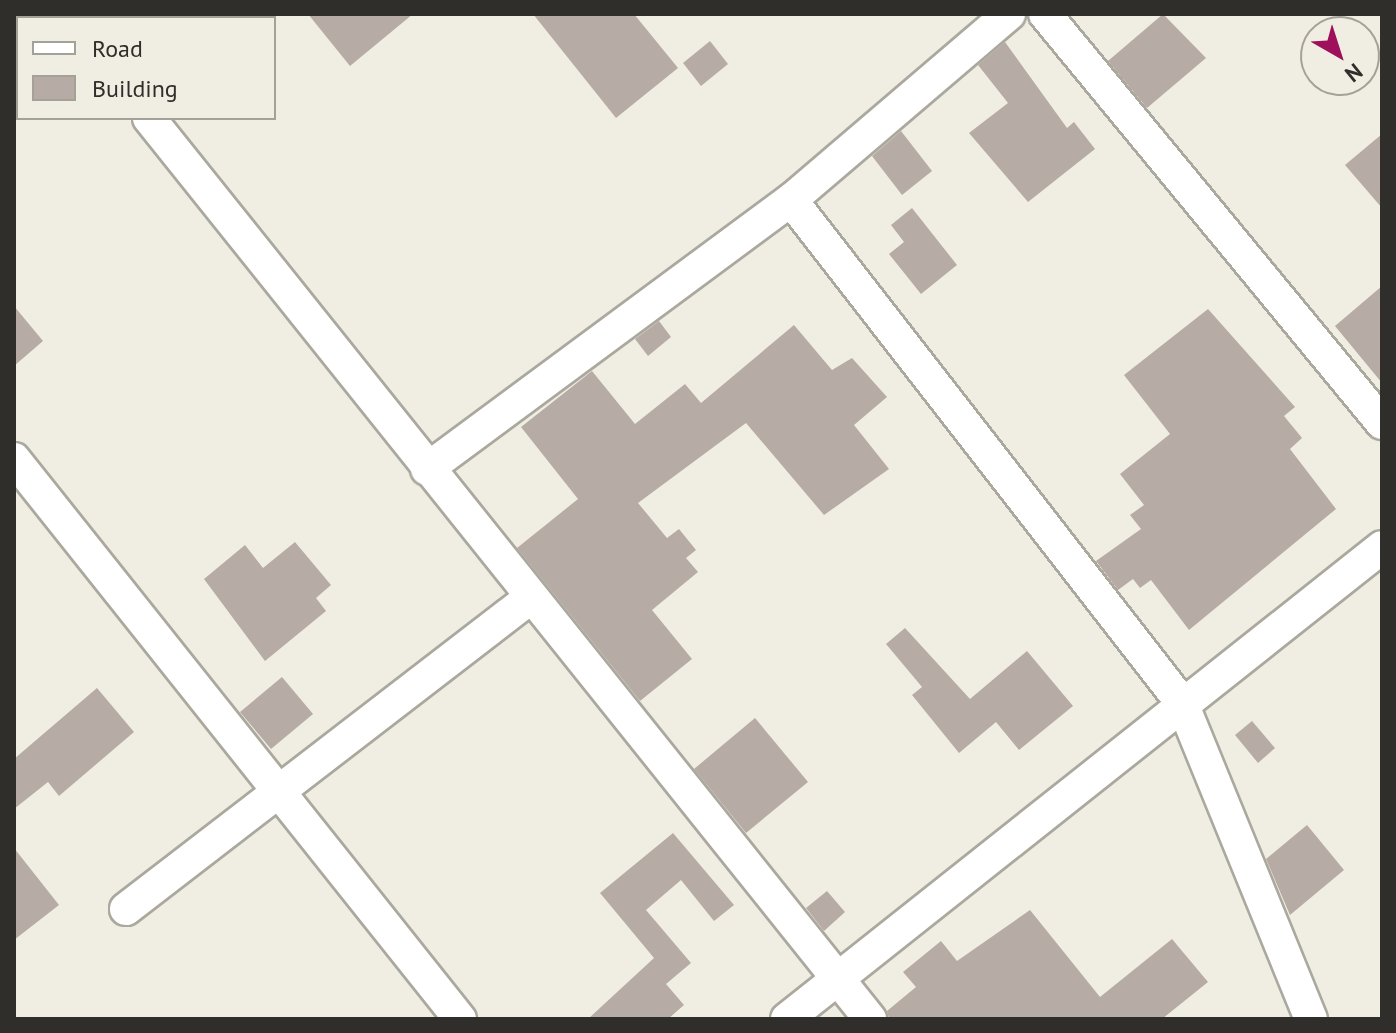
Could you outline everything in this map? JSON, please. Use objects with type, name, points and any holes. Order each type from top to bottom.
[{"type":"street","points":[[427,469],[791,200],[1009,14]]},
{"type":"street","points":[[1045,14],[1382,423]]},
{"type":"street","points":[[151,120],[530,598],[870,1019]]},
{"type":"street","points":[[791,200],[1182,703],[1304,1016]]},
{"type":"street","points":[[14,459],[460,1019]]},
{"type":"street","points":[[787,1019],[1382,547]]},
{"type":"street","points":[[126,909],[530,598]]},
{"type":"building","points":[[308,14],[413,14],[350,66]]},
{"type":"building","points":[[533,14],[634,14],[678,68],[616,118]]},
{"type":"building","points":[[1163,14],[1206,58],[1147,108],[1108,61]]},
{"type":"building","points":[[710,41],[728,64],[701,86],[683,63]]},
{"type":"building","points":[[1005,42],[1067,128],[1074,122],[1095,149],[1028,202],[969,133],[1008,103],[978,65]]},
{"type":"building","points":[[901,131],[932,171],[902,195],[872,156]]},
{"type":"building","points":[[1382,134],[1382,208],[1345,165]]},
{"type":"building","points":[[912,208],[957,265],[921,294],[889,254],[904,242],[891,225]]},
{"type":"building","points":[[1382,286],[1382,383],[1335,326]]},
{"type":"building","points":[[14,306],[43,341],[14,366]]},
{"type":"building","points":[[1208,309],[1295,407],[1284,416],[1302,438],[1290,449],[1336,509],[1189,630],[1151,580],[1140,588],[1133,579],[1118,590],[1096,561],[1141,529],[1130,515],[1144,505],[1120,474],[1170,434],[1124,375]]},
{"type":"building","points":[[659,321],[671,337],[648,356],[635,339]]},
{"type":"building","points":[[794,325],[832,370],[852,358],[887,397],[854,425],[889,469],[824,515],[746,423],[638,503],[667,538],[679,529],[696,550],[686,558],[698,572],[652,610],[692,659],[640,701],[517,548],[578,499],[521,427],[592,371],[635,424],[685,384],[701,403]]},
{"type":"building","points":[[295,542],[331,585],[316,598],[326,611],[265,661],[204,579],[245,545],[263,568]]},
{"type":"building","points":[[905,628],[970,699],[1027,651],[1073,706],[1019,750],[996,722],[959,753],[912,695],[922,687],[886,644]]},
{"type":"building","points":[[282,677],[313,714],[271,749],[240,712]]},
{"type":"building","points":[[97,688],[134,732],[59,796],[48,782],[14,809],[14,759]]},
{"type":"building","points":[[755,718],[808,782],[746,833],[694,769]]},
{"type":"building","points":[[1252,721],[1275,748],[1258,763],[1235,735]]},
{"type":"building","points":[[1307,825],[1344,870],[1290,915],[1266,859]]},
{"type":"building","points":[[673,833],[734,905],[714,921],[681,880],[646,910],[691,963],[666,984],[684,1005],[668,1019],[588,1019],[654,958],[600,893]]},
{"type":"building","points":[[14,848],[59,905],[14,940]]},
{"type":"building","points":[[827,891],[845,912],[824,931],[806,908]]},
{"type":"building","points":[[1030,910],[1100,997],[1172,939],[1208,982],[1162,1019],[889,1019],[887,1011],[916,987],[903,972],[941,941],[957,961]]}]
